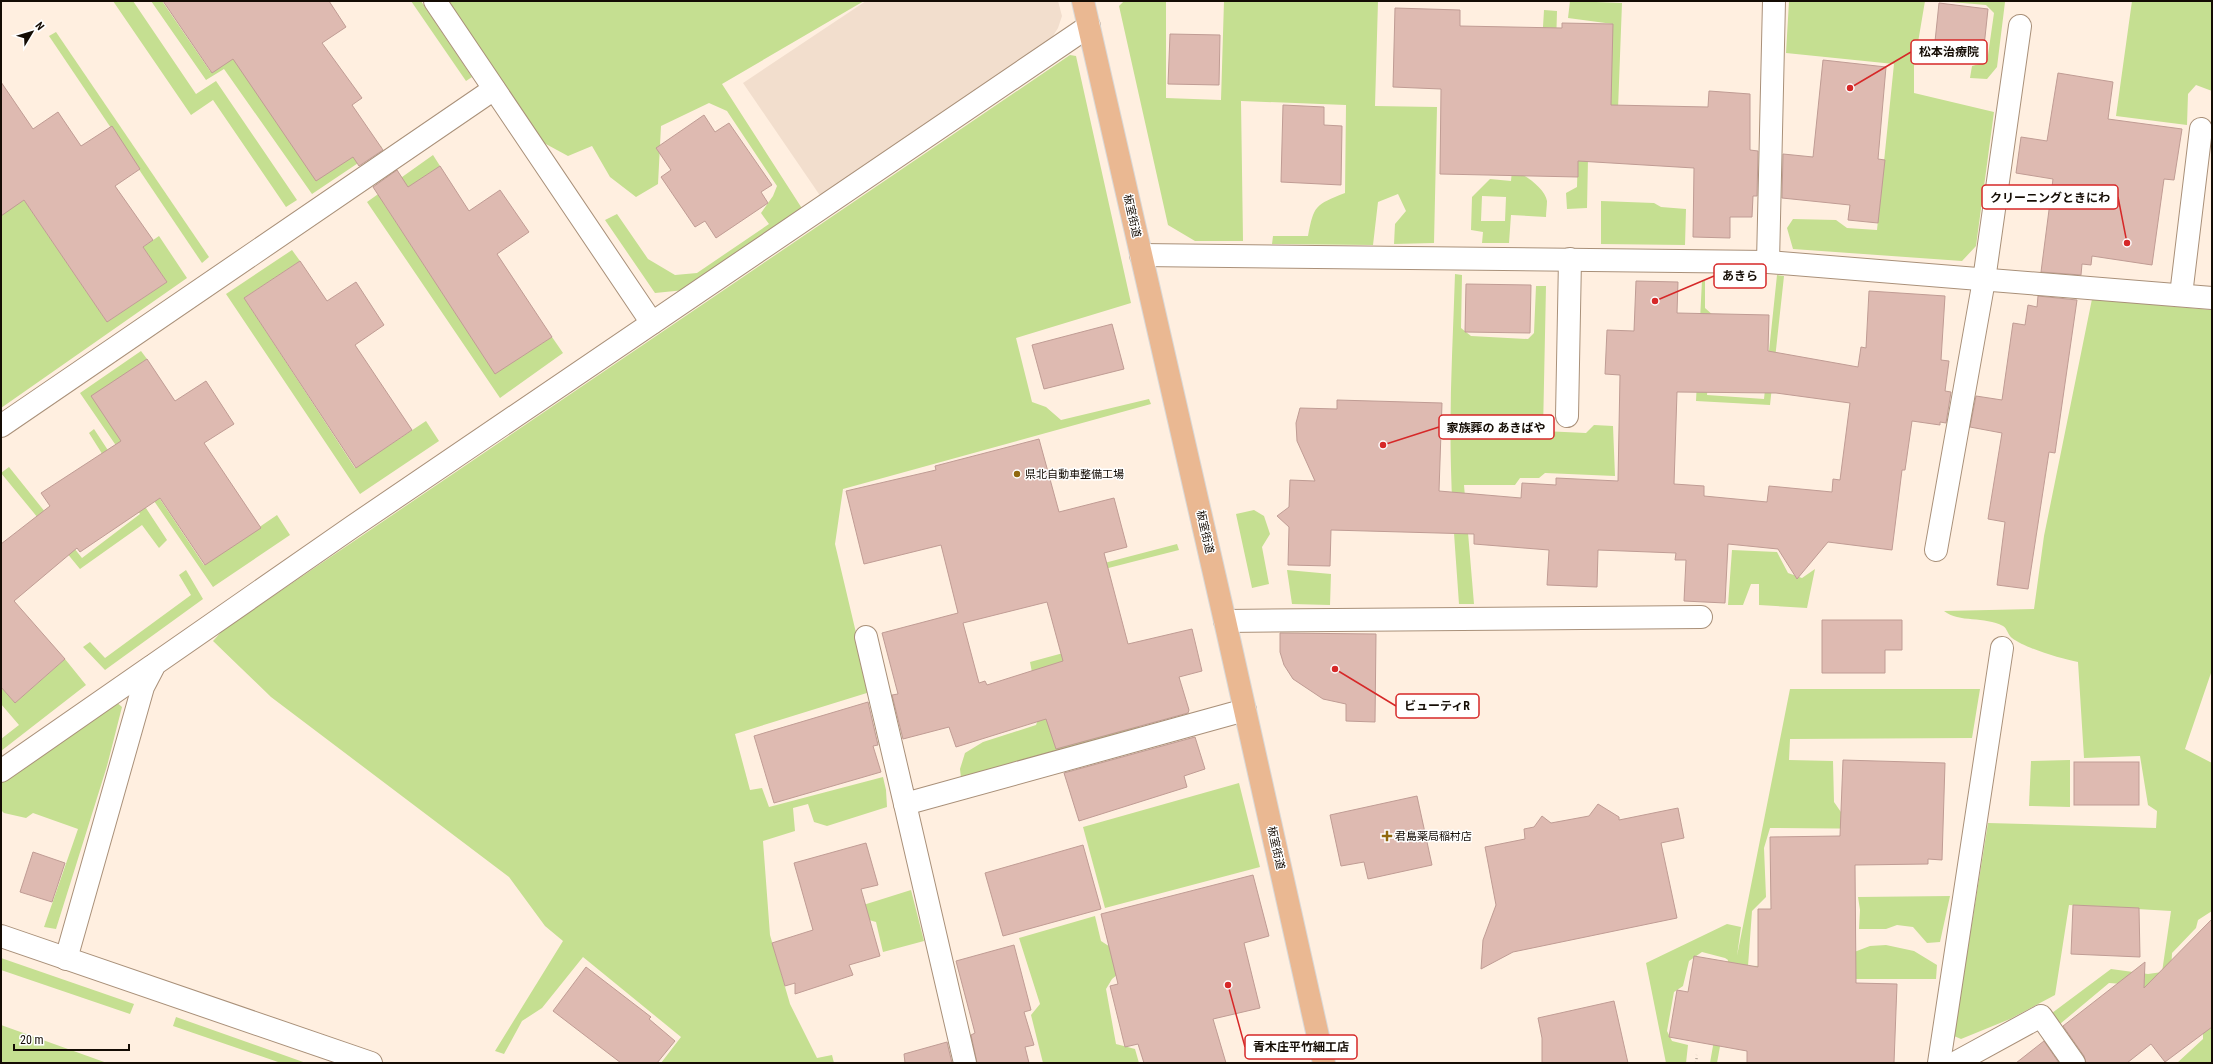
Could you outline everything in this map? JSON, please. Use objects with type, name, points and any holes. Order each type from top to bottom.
[{"type":"main road","name":"板室街道","points":[[1083,1],[1225,620],[1324,1063]]},
{"type":"street","points":[[435,1],[652,323]]},
{"type":"street","points":[[1768,262],[1774,1]]},
{"type":"street","points":[[1,771],[352,527],[1089,26]]},
{"type":"street","points":[[1936,550],[1984,280],[2020,26]]},
{"type":"street","points":[[1,426],[494,89]]},
{"type":"street","points":[[2181,295],[2201,129]]},
{"type":"street","points":[[1141,255],[1768,262],[2212,298]]},
{"type":"street","points":[[1567,416],[1570,259]]},
{"type":"street","points":[[1225,620],[1701,618]]},
{"type":"street","points":[[866,637],[965,1063]]},
{"type":"street","points":[[1939,1063],[2002,648]]},
{"type":"street","points":[[66,959],[143,687],[155,664]]},
{"type":"street","points":[[905,804],[1245,710]]},
{"type":"street","points":[[1,936],[171,993],[371,1063]]},
{"type":"street","points":[[1955,1063],[2041,1016],[2074,1063]]},
{"type":"path","points":[[1696,1063],[1697,1055]]},
{"type":"shaded area","points":[[866,1],[1058,1],[1062,16],[1058,28],[1051,39],[821,197],[743,83]]},
{"type":"green space","points":[[113,1],[133,1],[196,94],[216,81],[297,200],[286,207],[213,100],[191,115]]},
{"type":"green space","points":[[151,1],[162,1],[210,71],[232,57],[382,147],[312,194],[224,69],[206,80]]},
{"type":"green space","points":[[411,1],[421,1],[472,77],[466,81]]},
{"type":"green space","points":[[448,1],[864,1],[722,84],[803,210],[685,290],[655,293],[605,220],[617,214],[648,259],[675,275],[697,273],[769,224],[761,213],[773,196],[777,186],[727,111],[709,103],[661,126],[658,184],[636,197],[610,177],[592,146],[568,156],[544,143]]},
{"type":"green space","points":[[1124,1],[1166,1],[1166,98],[1221,100],[1224,1],[1378,1],[1375,106],[1437,107],[1434,243],[1394,244],[1395,224],[1406,211],[1398,194],[1378,202],[1373,245],[1272,244],[1273,236],[1308,236],[1314,212],[1318,207],[1327,200],[1345,193],[1346,105],[1241,101],[1243,241],[1195,241],[1168,225],[1119,6]]},
{"type":"green space","points":[[1570,1],[1622,3],[1618,109],[1589,108],[1587,208],[1567,209],[1566,193],[1577,187],[1579,112],[1538,111],[1544,10],[1557,11],[1555,83],[1613,24],[1568,18]]},
{"type":"green space","points":[[1789,1],[1925,1],[1914,66],[1914,93],[1994,112],[1976,246],[1962,261],[1793,249],[1787,228],[1793,219],[1836,220],[1847,228],[1877,230],[1894,64],[1786,53]]},
{"type":"green space","points":[[1939,1],[2005,2],[1997,67],[1987,79],[1970,78],[1972,66],[1987,62],[1994,13],[1986,5]]},
{"type":"green space","points":[[2132,1],[2212,1],[2212,91],[2196,85],[2188,94],[2187,125],[2116,116]]},
{"type":"green space","points":[[56,32],[209,257],[202,263],[49,36]]},
{"type":"green space","points":[[1070,55],[1076,56],[1131,303],[1016,338],[1032,402],[1046,407],[1061,420],[1149,399],[1151,404],[843,489],[835,544],[870,692],[735,734],[750,790],[762,788],[769,807],[883,777],[886,790],[887,807],[827,826],[814,822],[808,804],[793,808],[795,831],[763,841],[770,935],[790,1004],[817,1058],[832,1055],[834,1063],[661,1063],[681,1037],[583,957],[542,1008],[522,1021],[504,1054],[495,1051],[563,941],[545,926],[509,877],[271,697],[213,641],[223,630]]},
{"type":"green space","points":[[433,155],[440,166],[384,204],[495,373],[552,337],[563,353],[500,398],[367,202]]},
{"type":"green space","points":[[1512,170],[1522,174],[1538,186],[1547,201],[1546,217],[1511,215],[1509,243],[1482,243],[1483,232],[1471,230],[1472,197],[1490,179],[1511,181]],"holes":[[[1482,196],[1506,197],[1505,221],[1481,221]]]},
{"type":"green space","points":[[24,200],[107,322],[167,282],[143,247],[159,236],[187,278],[1,408],[1,213]]},
{"type":"green space","points":[[1601,201],[1654,203],[1661,207],[1686,209],[1685,245],[1601,244]]},
{"type":"green space","points":[[292,250],[300,261],[244,298],[355,468],[426,421],[439,441],[360,494],[226,294]]},
{"type":"green space","points":[[1455,274],[1462,275],[1461,328],[1471,336],[1528,339],[1534,333],[1536,286],[1546,286],[1543,431],[1586,433],[1594,425],[1613,426],[1615,476],[1545,473],[1539,478],[1520,478],[1515,485],[1464,485],[1474,604],[1459,604],[1453,520],[1450,420]]},
{"type":"green space","points":[[1777,275],[1784,276],[1770,405],[1696,401],[1702,280],[1705,281],[1705,308],[1724,325],[1710,363],[1707,395],[1764,399]]},
{"type":"green space","points":[[2092,299],[2212,310],[2212,670],[2185,749],[2212,763],[2212,911],[2198,920],[2196,928],[2172,953],[2171,975],[2212,1014],[2212,1063],[2177,1063],[2203,1039],[2203,1029],[2159,992],[2123,984],[2109,983],[2060,1024],[2052,1013],[2111,969],[2148,974],[2162,972],[2171,911],[2069,905],[2055,995],[2010,1019],[1961,1039],[1954,1036],[1988,823],[2156,828],[2157,811],[2148,805],[2140,756],[2084,758],[2078,662],[2053,656],[2025,646],[2012,638],[2004,627],[1996,623],[1957,617],[1944,611],[2034,609],[2044,536]]},
{"type":"green space","points":[[141,351],[147,359],[92,397],[204,565],[277,515],[290,535],[213,587],[80,393]]},
{"type":"green space","points":[[94,429],[167,540],[159,548],[142,525],[80,569],[1,473],[9,467],[82,558],[140,514],[89,433]]},
{"type":"green space","points":[[1254,510],[1264,516],[1270,534],[1262,547],[1269,584],[1252,588],[1236,514]]},
{"type":"green space","points":[[1177,544],[1179,550],[1030,588],[1089,567]]},
{"type":"green space","points":[[1732,550],[1777,552],[1788,573],[1802,578],[1815,569],[1807,608],[1759,605],[1759,584],[1751,584],[1743,605],[1728,605]]},
{"type":"green space","points":[[186,570],[203,599],[105,670],[83,647],[90,642],[105,658],[191,595],[179,575]]},
{"type":"green space","points":[[1287,570],[1331,574],[1330,605],[1292,604]]},
{"type":"green space","points":[[1067,652],[1135,711],[1139,729],[961,778],[960,769],[965,753],[983,742],[1036,725],[1040,714],[1030,662]]},
{"type":"green space","points":[[65,659],[86,685],[1,751],[1,739],[19,725],[1,704],[1,687],[15,703]]},
{"type":"green space","points":[[1790,689],[1980,689],[1972,738],[1790,739],[1789,760],[1833,761],[1834,802],[1843,815],[1897,829],[1770,828],[1764,848],[1766,897],[1752,911],[1748,966],[1820,965],[1870,946],[1886,945],[1914,951],[1937,965],[1936,979],[1732,979],[1717,1063],[1710,1063],[1728,960],[1702,952],[1689,961],[1683,986],[1674,992],[1667,1031],[1672,1041],[1688,1045],[1686,1063],[1666,1063],[1646,963],[1727,924],[1741,927],[1737,956]]},
{"type":"green space","points":[[114,700],[122,707],[107,766],[56,929],[44,927],[78,829],[33,813],[26,818],[4,813],[1,810],[1,780]]},
{"type":"green space","points":[[2070,760],[2070,807],[2029,806],[2031,761]]},
{"type":"green space","points":[[1239,783],[1260,867],[1105,908],[1083,827]]},
{"type":"green space","points":[[911,890],[924,941],[883,952],[876,922],[841,912]]},
{"type":"green space","points":[[1950,896],[1940,942],[1927,943],[1913,927],[1897,925],[1886,929],[1859,929],[1860,910],[1858,897]]},
{"type":"green space","points":[[1095,916],[1101,941],[1118,952],[1123,970],[1112,979],[1106,989],[1116,1044],[1135,1049],[1139,1063],[1043,1063],[1031,1015],[1040,1004],[1019,938]]},
{"type":"green space","points":[[1,958],[134,1004],[130,1014],[1,970]]},
{"type":"green space","points":[[176,1017],[306,1063],[281,1063],[173,1026]]},
{"type":"green space","points":[[1,1025],[107,1063],[1,1063]]},
{"type":"building","points":[[163,1],[329,1],[346,27],[322,43],[362,98],[352,105],[383,150],[359,166],[353,157],[316,181],[233,59],[212,73]]},
{"type":"building","points":[[1939,3],[1988,9],[1983,56],[1934,51]]},
{"type":"building","points":[[1395,8],[1460,10],[1460,26],[1562,28],[1562,23],[1613,24],[1611,105],[1708,107],[1709,91],[1750,94],[1750,150],[1758,151],[1757,196],[1753,196],[1752,217],[1730,217],[1730,238],[1693,237],[1694,168],[1578,161],[1578,177],[1440,174],[1441,89],[1393,87]]},
{"type":"building","points":[[1170,34],[1220,35],[1219,85],[1168,84]]},
{"type":"building","points":[[1823,60],[1886,67],[1878,159],[1885,160],[1878,223],[1848,220],[1850,205],[1782,198],[1783,154],[1813,157]]},
{"type":"building","points":[[2058,73],[2113,82],[2108,119],[2182,129],[2174,180],[2164,179],[2152,265],[2092,256],[2091,265],[2082,264],[2081,275],[2041,272],[2053,179],[2016,173],[2021,137],[2047,141]]},
{"type":"building","points":[[1,82],[33,129],[58,112],[81,146],[112,126],[140,169],[115,186],[153,240],[143,247],[167,282],[107,322],[24,200],[1,216]]},
{"type":"building","points":[[1283,105],[1324,107],[1324,125],[1342,126],[1341,185],[1281,182]]},
{"type":"building","points":[[704,115],[715,132],[729,123],[772,185],[761,192],[768,203],[716,238],[705,221],[695,227],[661,177],[671,170],[656,148]]},
{"type":"building","points":[[440,166],[469,211],[500,190],[529,232],[497,254],[552,337],[495,374],[373,187],[397,170],[408,187]]},
{"type":"building","points":[[300,261],[327,301],[356,282],[384,325],[355,345],[412,430],[356,468],[244,298]]},
{"type":"building","points":[[1636,281],[1678,282],[1677,313],[1769,315],[1768,351],[1858,367],[1861,347],[1866,348],[1869,291],[1945,296],[1941,360],[1949,361],[1945,391],[1951,392],[1946,423],[1940,422],[1940,425],[1912,421],[1905,470],[1902,470],[1892,550],[1828,542],[1797,579],[1778,549],[1728,544],[1725,603],[1684,601],[1686,560],[1675,560],[1676,553],[1598,550],[1597,587],[1547,585],[1549,550],[1474,544],[1474,534],[1331,530],[1330,566],[1288,565],[1289,527],[1277,516],[1289,507],[1290,480],[1315,481],[1297,441],[1296,423],[1300,408],[1337,409],[1337,400],[1442,403],[1439,491],[1521,498],[1522,483],[1556,485],[1556,478],[1618,481],[1620,375],[1605,374],[1607,330],[1634,331]],"holes":[[[1677,392],[1776,393],[1850,403],[1840,480],[1833,479],[1832,492],[1769,486],[1767,502],[1704,496],[1704,486],[1674,484]]]},
{"type":"building","points":[[1466,284],[1531,285],[1530,333],[1465,332]]},
{"type":"building","points":[[2038,296],[2077,300],[2055,453],[2049,452],[2028,589],[1997,585],[2005,522],[1988,519],[2002,433],[1970,427],[1976,396],[2002,400],[2013,323],[2025,325],[2028,305],[2037,307]]},
{"type":"building","points":[[1112,324],[1124,369],[1044,389],[1032,345]]},
{"type":"building","points":[[147,359],[175,401],[206,381],[234,424],[204,443],[261,528],[205,565],[160,498],[80,552],[77,548],[14,601],[65,659],[15,703],[1,687],[1,544],[50,506],[41,493],[121,441],[91,396]]},
{"type":"building","points":[[1039,439],[1059,512],[1114,498],[1127,547],[1104,553],[1128,644],[1192,629],[1202,671],[1179,677],[1189,710],[1188,713],[1056,749],[1046,719],[956,747],[949,727],[903,739],[892,695],[898,694],[882,633],[958,613],[941,545],[864,564],[846,491],[936,470],[935,466]],"holes":[[[1047,602],[1063,661],[987,685],[985,681],[979,683],[963,623]]]},
{"type":"building","points":[[1822,620],[1902,620],[1902,650],[1885,650],[1885,673],[1822,673]]},
{"type":"building","points":[[1280,633],[1376,634],[1375,722],[1346,721],[1346,704],[1323,699],[1293,679],[1284,665],[1280,652]]},
{"type":"building","points":[[868,702],[878,745],[873,746],[881,772],[774,803],[754,736]]},
{"type":"building","points":[[1195,737],[1205,769],[1184,776],[1187,787],[1079,821],[1064,773]]},
{"type":"building","points":[[1843,760],[1945,763],[1942,860],[1928,859],[1928,864],[1855,865],[1856,983],[1897,984],[1894,1063],[1747,1063],[1747,1051],[1669,1037],[1677,990],[1688,992],[1694,956],[1758,967],[1758,909],[1771,909],[1770,837],[1840,836]]},
{"type":"building","points":[[2074,762],[2139,762],[2139,805],[2074,805]]},
{"type":"building","points":[[1417,796],[1432,865],[1368,879],[1364,862],[1341,866],[1330,815]]},
{"type":"building","points":[[1598,804],[1619,817],[1619,820],[1678,808],[1684,838],[1661,843],[1677,918],[1513,952],[1481,969],[1483,940],[1496,905],[1485,847],[1525,839],[1524,829],[1534,827],[1542,816],[1551,823],[1589,816]]},
{"type":"building","points":[[866,843],[878,885],[861,889],[880,956],[849,965],[853,975],[795,994],[795,983],[785,986],[772,943],[813,930],[794,863]]},
{"type":"building","points":[[1083,845],[1101,909],[1003,936],[985,873]]},
{"type":"building","points":[[33,852],[65,863],[52,902],[20,892]]},
{"type":"building","points":[[1253,875],[1269,936],[1244,943],[1260,1008],[1213,1019],[1226,1063],[1144,1063],[1138,1044],[1125,1047],[1110,986],[1118,984],[1101,914]]},
{"type":"building","points":[[2073,905],[2139,908],[2140,957],[2071,954]]},
{"type":"building","points":[[2212,919],[2212,1027],[2165,1062],[2151,1044],[2127,1063],[2086,1063],[2084,1056],[2063,1026],[2145,962],[2144,988]]},
{"type":"building","points":[[1014,945],[1031,1010],[1024,1012],[1034,1045],[1025,1047],[1029,1063],[977,1063],[971,1035],[975,1033],[956,961]]},
{"type":"building","points":[[586,967],[651,1017],[649,1019],[675,1041],[657,1063],[621,1063],[553,1011]]},
{"type":"building","points":[[1614,1001],[1628,1063],[1542,1063],[1542,1038],[1538,1018]]},
{"type":"building","points":[[2044,1041],[2059,1063],[2016,1063]]},
{"type":"building","points":[[947,1042],[952,1063],[905,1063],[904,1054]]},
{"type":"place","name":"松本治療院","points":[[1850,88]]},
{"type":"place","name":"クリーニングときにわ","points":[[2127,243]]},
{"type":"place","name":"あきら","points":[[1655,301]]},
{"type":"place","name":"家族葬の あきばや","points":[[1383,445]]},
{"type":"place","name":"県北自動車整備工場","points":[[1017,474]]},
{"type":"place","name":"ビューティR","points":[[1335,669]]},
{"type":"place","name":"君島薬局稲村店","points":[[1387,836]]},
{"type":"place","name":"青木庄平竹細工店","points":[[1228,985]]}]
